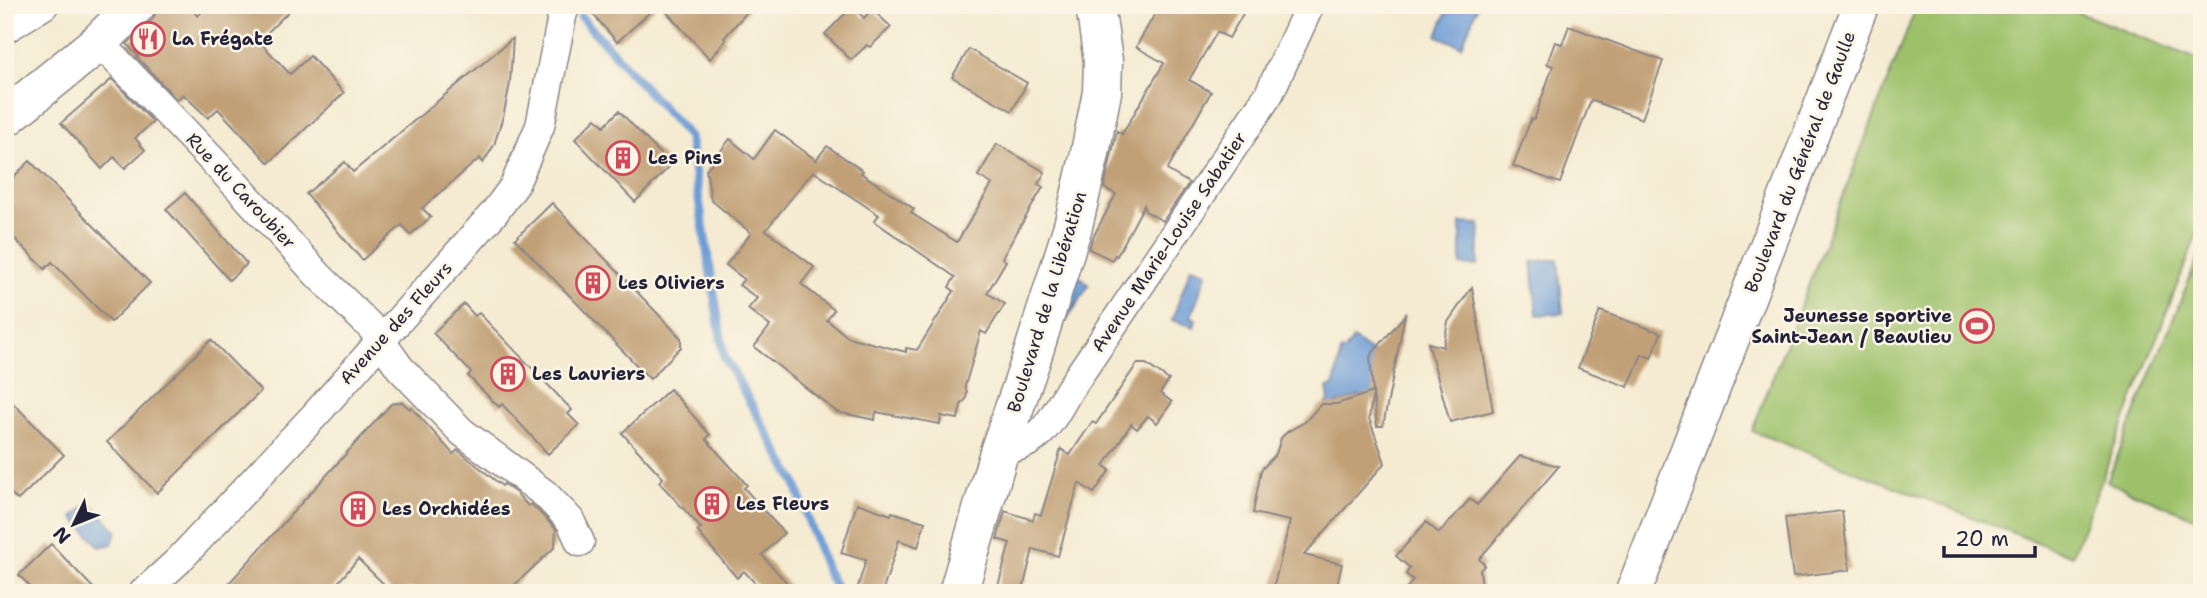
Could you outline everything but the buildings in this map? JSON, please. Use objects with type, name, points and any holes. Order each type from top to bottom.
[{"type":"main road","points":[[5,118],[99,42],[136,5]]},
{"type":"main road","name":"Boulevard de la Libération","points":[[958,593],[1000,449],[1073,226],[1089,158],[1102,92],[1102,61],[1096,5]]},
{"type":"street","points":[[5,29],[44,5]]},
{"type":"street","name":"Avenue des Fleurs","points":[[143,593],[178,561],[380,342],[494,213],[514,186],[540,125],[567,5]]},
{"type":"street","name":"Avenue Marie-Louise Sabatier","points":[[1000,449],[1015,449],[1034,440],[1050,424],[1069,390],[1269,94],[1310,5]]},
{"type":"street","name":"Boulevard du Général de Gaulle","points":[[1633,593],[1861,5]]},
{"type":"street","name":"Rue du Caroubier","points":[[99,42],[318,275],[371,327],[400,368],[463,432],[545,494],[570,520],[580,541]]},
{"type":"green space","name":"Jeunesse sportive Saint-Jean / Beaulieu","points":[[1917,5],[2059,5],[2202,61],[2202,221],[2072,556],[1752,431]]},
{"type":"green space","points":[[2202,248],[2202,521],[2107,482]]},
{"type":"water","points":[[1449,5],[1478,5],[1462,46],[1437,36]]},
{"type":"water","points":[[1461,223],[1480,224],[1478,266],[1461,265]]},
{"type":"water","points":[[1558,259],[1563,313],[1537,315],[1532,262]]},
{"type":"water","points":[[1191,267],[1207,272],[1191,317],[1196,319],[1194,327],[1172,320]]},
{"type":"water","points":[[1071,277],[1082,278],[1089,285],[1067,320],[1060,316]]},
{"type":"water","points":[[1353,339],[1381,359],[1373,398],[1360,396],[1327,407],[1327,388],[1334,386],[1341,351],[1344,352]]},
{"type":"water","points":[[89,502],[117,531],[112,544],[100,547],[73,517]]},
{"type":"waterway","points":[[581,17],[689,137],[724,356],[795,482],[826,570],[839,593]]},
{"type":"place","name":"La Frégate","points":[[148,39]]},
{"type":"place","name":"Les Pins","points":[[623,158]]},
{"type":"place","name":"Les Oliviers","points":[[593,283]]},
{"type":"place","name":"Jeunesse sportive Saint-Jean / Beaulieu","points":[[1977,326]]},
{"type":"place","name":"Les Lauriers","points":[[508,374]]},
{"type":"place","name":"Les Fleurs","points":[[712,504]]},
{"type":"place","name":"Les Orchidées","points":[[358,509]]}]
